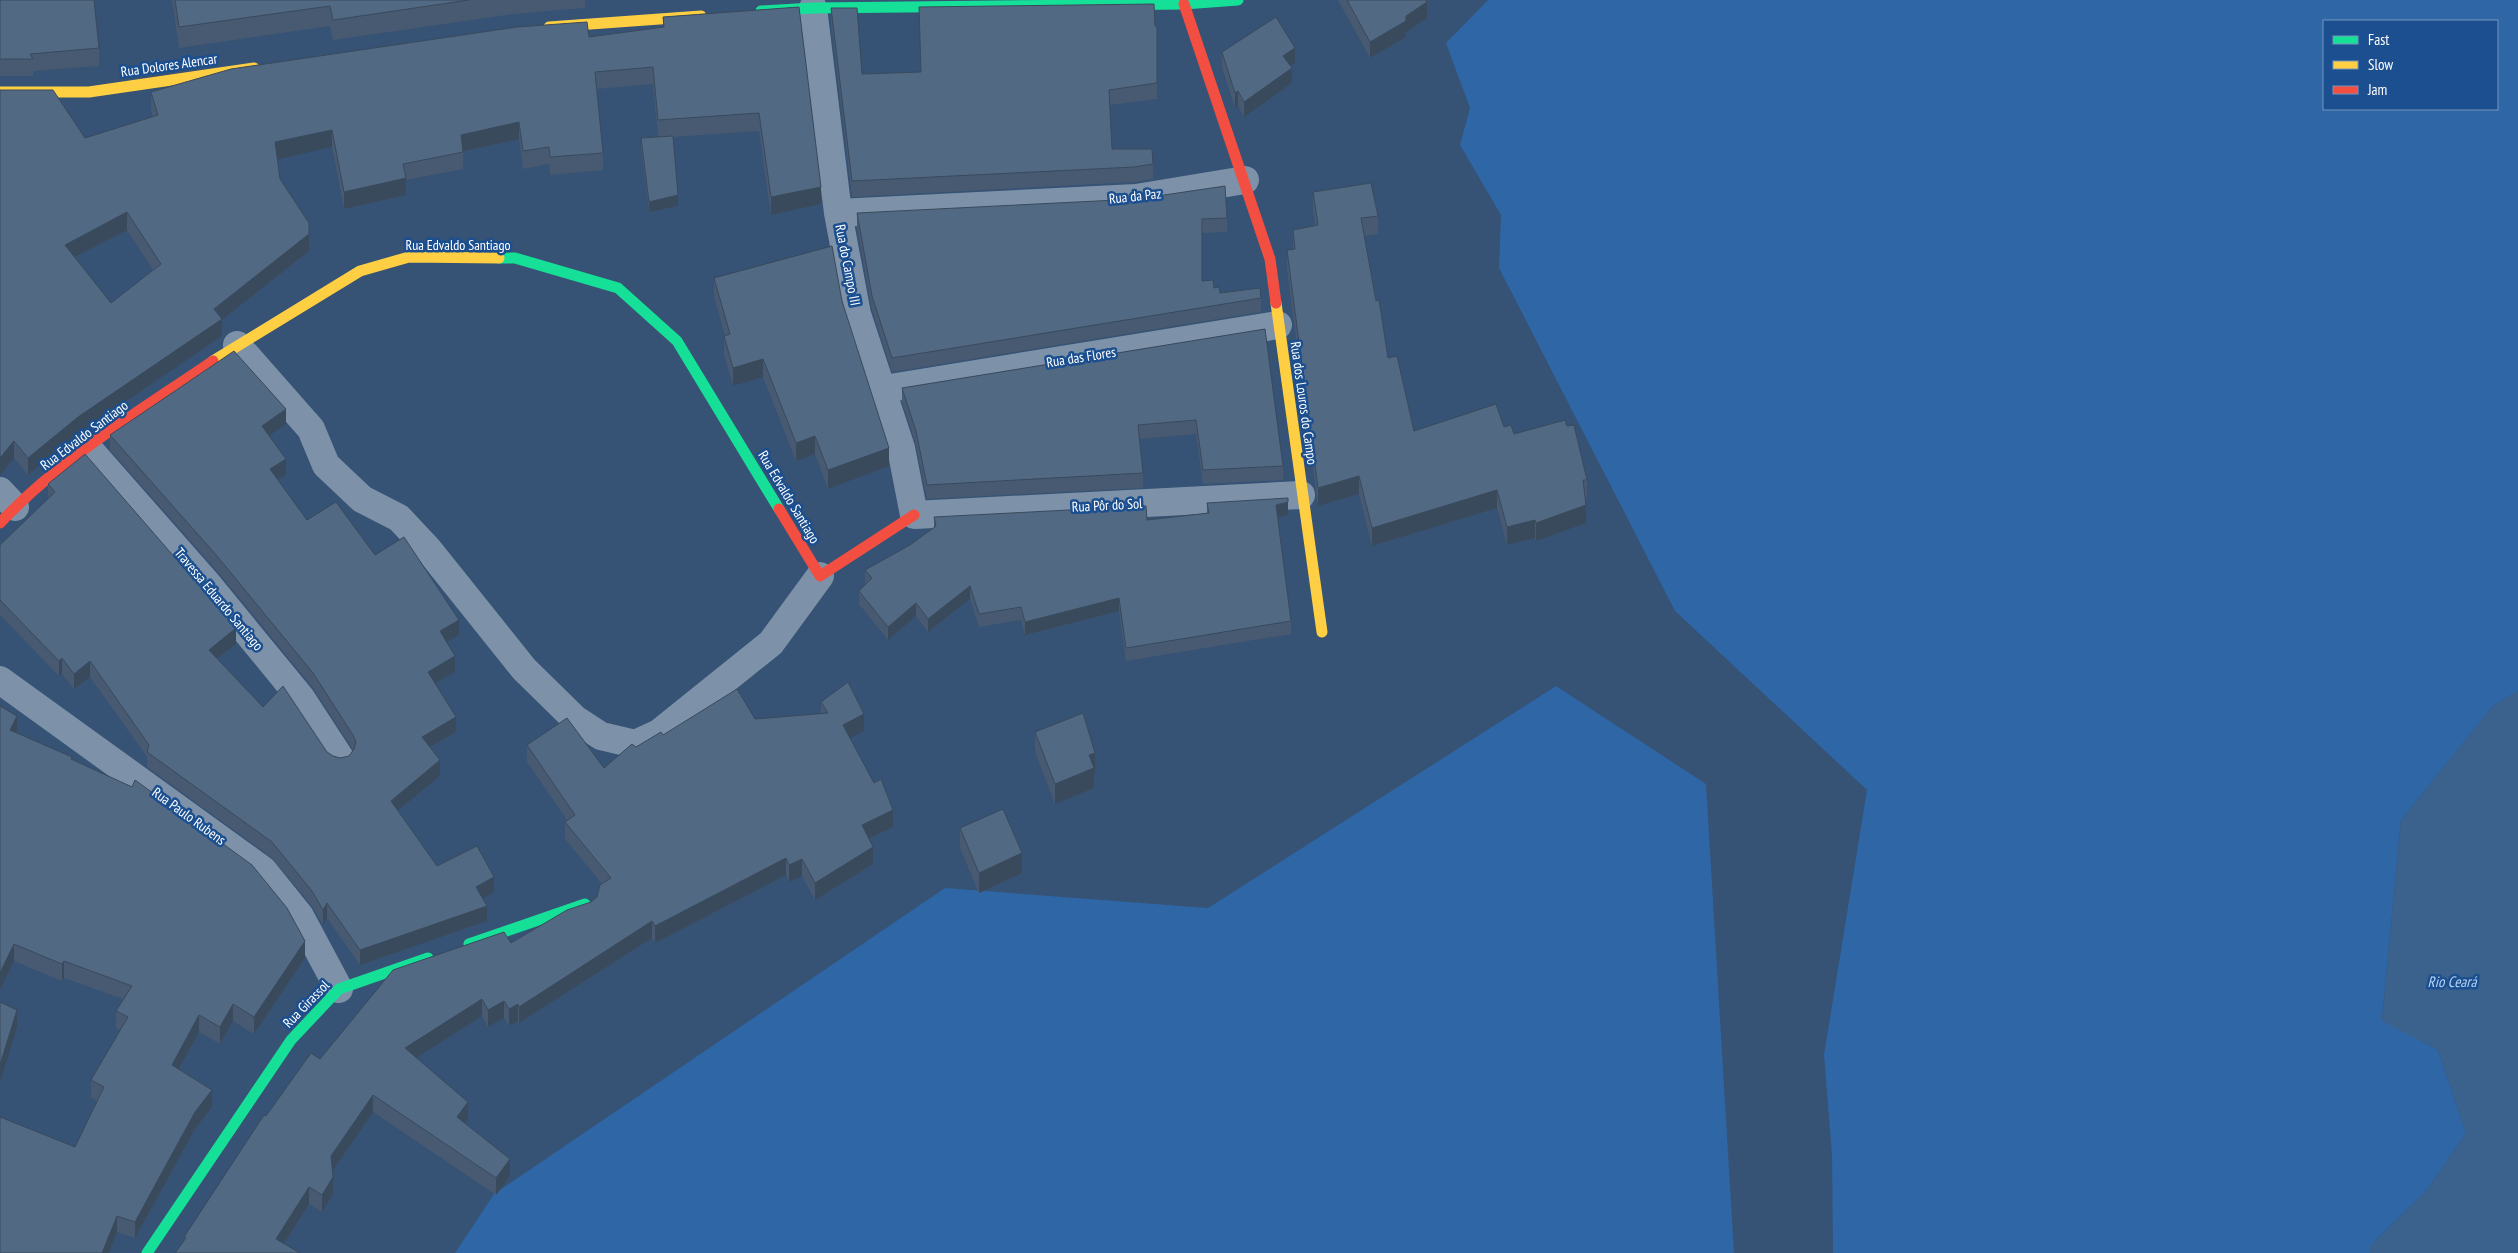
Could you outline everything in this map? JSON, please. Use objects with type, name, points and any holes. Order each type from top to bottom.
[{"type":"street","points":[[753,12],[813,8],[1184,4],[1238,0]]},
{"type":"street","points":[[1184,4],[1245,180]]},
{"type":"street","name":"Rua do Campo III","points":[[813,8],[838,213],[857,314],[884,389],[901,448],[914,515]]},
{"type":"street","points":[[535,28],[714,15]]},
{"type":"street","name":"Rua Dolores Alencar","points":[[0,92],[90,92],[264,66]]},
{"type":"street","name":"Rua da Paz","points":[[838,213],[1136,198],[1245,180]]},
{"type":"street","name":"Rua dos Louros do Campo","points":[[1245,180],[1270,259],[1301,495],[1322,632]]},
{"type":"street","name":"Rua Edvaldo Santiago","points":[[5,507],[87,448],[238,345],[360,271],[409,257],[515,258],[618,288],[677,341],[820,576]]},
{"type":"street","name":"Rua das Flores","points":[[884,389],[1278,325]]},
{"type":"street","points":[[238,345],[311,428],[326,465],[362,499],[399,518],[428,549],[524,669],[575,718],[601,736],[636,744],[659,733],[771,643],[820,576],[914,515]]},
{"type":"street","name":"Travessa Eduardo Santiago","points":[[87,448],[205,581],[301,698],[340,758]]},
{"type":"street","name":"Rua Pôr do Sol","points":[[914,515],[1301,495]]},
{"type":"street","name":"Rua Paulo Rubens","points":[[0,680],[263,870],[300,916],[340,989]]},
{"type":"street","points":[[462,947],[585,904]]},
{"type":"street","name":"Rua Girassol","points":[[147,1253],[291,1040],[340,989],[443,953]]},
{"type":"shaded area","points":[[1488,0],[2518,0],[2518,691],[2493,706],[2401,820],[2382,1020],[2438,1050],[2466,1133],[2427,1190],[2370,1246],[2370,1253],[1833,1253],[1832,1155],[1824,1055],[1867,790],[1675,611],[1499,268],[1501,215],[1460,145],[1470,108],[1446,43]]},
{"type":"shaded area","points":[[1556,686],[1706,784],[1734,1253],[455,1253],[494,1194],[945,888],[1208,908]]},
{"type":"water","name":"Rio Ceará","points":[[2518,691],[2518,1253],[2370,1253],[2370,1246],[2427,1190],[2466,1133],[2438,1050],[2382,1021],[2401,820],[2493,706]]},
{"type":"building","points":[[0,0],[94,0],[99,48],[30,54],[33,59],[0,59]]},
{"type":"building","points":[[175,0],[469,0],[333,20],[330,6],[179,27]]},
{"type":"building","points":[[1347,0],[1426,0],[1427,2],[1406,16],[1406,21],[1370,42]]},
{"type":"building","points":[[1154,4],[1155,26],[1157,26],[1157,83],[1109,90],[1112,149],[1152,149],[1153,164],[1134,167],[852,181],[831,8],[857,8],[862,74],[921,72],[919,7]]},
{"type":"building","points":[[799,7],[821,187],[771,197],[759,113],[658,120],[653,67],[595,72],[603,153],[550,157],[549,147],[523,151],[519,122],[461,135],[463,152],[403,164],[406,178],[344,192],[332,130],[275,142],[280,179],[309,223],[309,234],[214,309],[222,319],[78,417],[28,458],[14,441],[0,458],[0,90],[53,90],[85,138],[158,115],[151,92],[231,69],[517,27],[587,22],[589,37],[664,27],[663,17]],"holes":[[[127,212],[161,264],[111,303],[65,245]]]},
{"type":"building","points":[[1276,17],[1295,48],[1283,56],[1292,68],[1244,102],[1238,91],[1235,93],[1222,52]]},
{"type":"building","points":[[673,136],[678,195],[649,202],[641,138]]},
{"type":"building","points":[[1371,183],[1378,216],[1361,218],[1376,301],[1379,300],[1388,358],[1397,356],[1414,431],[1496,404],[1504,427],[1511,425],[1514,434],[1565,420],[1567,426],[1574,425],[1587,480],[1583,480],[1586,505],[1536,523],[1535,520],[1507,527],[1497,490],[1372,528],[1359,476],[1318,488],[1287,250],[1295,249],[1293,230],[1318,225],[1313,192]]},
{"type":"building","points":[[1225,186],[1227,218],[1202,219],[1202,281],[1213,280],[1214,288],[1219,287],[1220,293],[1260,288],[1261,298],[892,358],[872,296],[857,213],[1137,199]]},
{"type":"building","points":[[832,246],[842,301],[889,448],[828,470],[815,436],[796,443],[763,359],[733,368],[724,336],[730,334],[714,278]]},
{"type":"building","points":[[1265,329],[1283,466],[1203,470],[1196,420],[1138,425],[1143,473],[927,485],[916,431],[902,388]]},
{"type":"building","points":[[234,351],[286,409],[262,426],[286,459],[270,469],[307,520],[336,502],[375,555],[404,537],[459,620],[440,631],[455,656],[428,672],[456,717],[422,737],[440,760],[391,801],[437,866],[477,846],[494,877],[476,887],[487,906],[360,950],[327,903],[323,910],[312,891],[272,842],[147,752],[149,745],[90,661],[74,674],[62,658],[59,661],[0,600],[0,545],[55,492],[48,484],[85,454],[236,628],[209,650],[263,707],[283,686],[327,752],[340,758],[349,756],[356,742],[353,735],[313,673],[217,556],[110,435]]},
{"type":"building","points":[[1288,498],[1288,502],[1276,505],[1291,621],[1126,648],[1119,598],[1025,622],[1021,607],[979,614],[970,586],[928,619],[916,603],[888,627],[859,591],[872,578],[865,570],[910,545],[936,526],[934,517],[1146,506],[1147,520],[1209,513],[1207,503]]},
{"type":"building","points":[[848,682],[864,714],[843,725],[874,783],[881,779],[893,810],[862,825],[873,847],[815,883],[802,859],[789,865],[786,858],[655,926],[652,921],[519,1007],[518,1004],[509,1009],[504,1001],[488,1010],[482,999],[405,1048],[468,1102],[457,1117],[510,1159],[496,1178],[373,1095],[331,1156],[333,1177],[322,1195],[309,1187],[276,1239],[300,1253],[175,1253],[264,1115],[266,1116],[311,1053],[320,1059],[393,970],[504,932],[511,943],[567,910],[591,902],[597,897],[600,885],[611,878],[565,822],[575,815],[527,745],[567,718],[604,768],[632,744],[636,747],[661,732],[663,735],[737,689],[755,719],[828,713],[821,702]]},
{"type":"building","points":[[0,706],[17,716],[10,730],[72,757],[71,759],[132,787],[135,780],[252,865],[287,908],[305,941],[254,1017],[233,1004],[220,1027],[199,1015],[172,1065],[212,1090],[195,1112],[135,1222],[117,1216],[102,1253],[0,1253],[0,1117],[75,1147],[104,1087],[91,1080],[128,1017],[116,1011],[132,986],[64,961],[62,964],[14,944],[0,973]]},
{"type":"building","points":[[1083,713],[1095,753],[1089,755],[1094,768],[1055,784],[1035,732]]},
{"type":"building","points":[[1003,809],[1022,853],[979,873],[960,828]]},
{"type":"building","points":[[0,1002],[17,1010],[0,1065]]},
{"type":"traffic: fast","points":[[761,11],[813,8],[1184,4],[1238,0]]},
{"type":"traffic: fast","points":[[499,258],[515,258],[618,288],[677,341],[779,509]]},
{"type":"traffic: fast","points":[[469,944],[585,904]]},
{"type":"traffic: fast","points":[[147,1253],[291,1040],[339,989],[428,958]]},
{"type":"traffic: slow","points":[[549,27],[701,16]]},
{"type":"traffic: slow","points":[[0,92],[89,92],[254,68]]},
{"type":"traffic: slow","points":[[213,361],[360,271],[409,257],[499,258]]},
{"type":"traffic: slow","points":[[1276,303],[1322,632]]},
{"type":"traffic: jam","points":[[1184,4],[1270,259],[1276,303]]},
{"type":"traffic: jam","points":[[0,523],[24,499],[75,456],[213,361]]},
{"type":"traffic: jam","points":[[779,509],[820,576],[914,515]]}]
